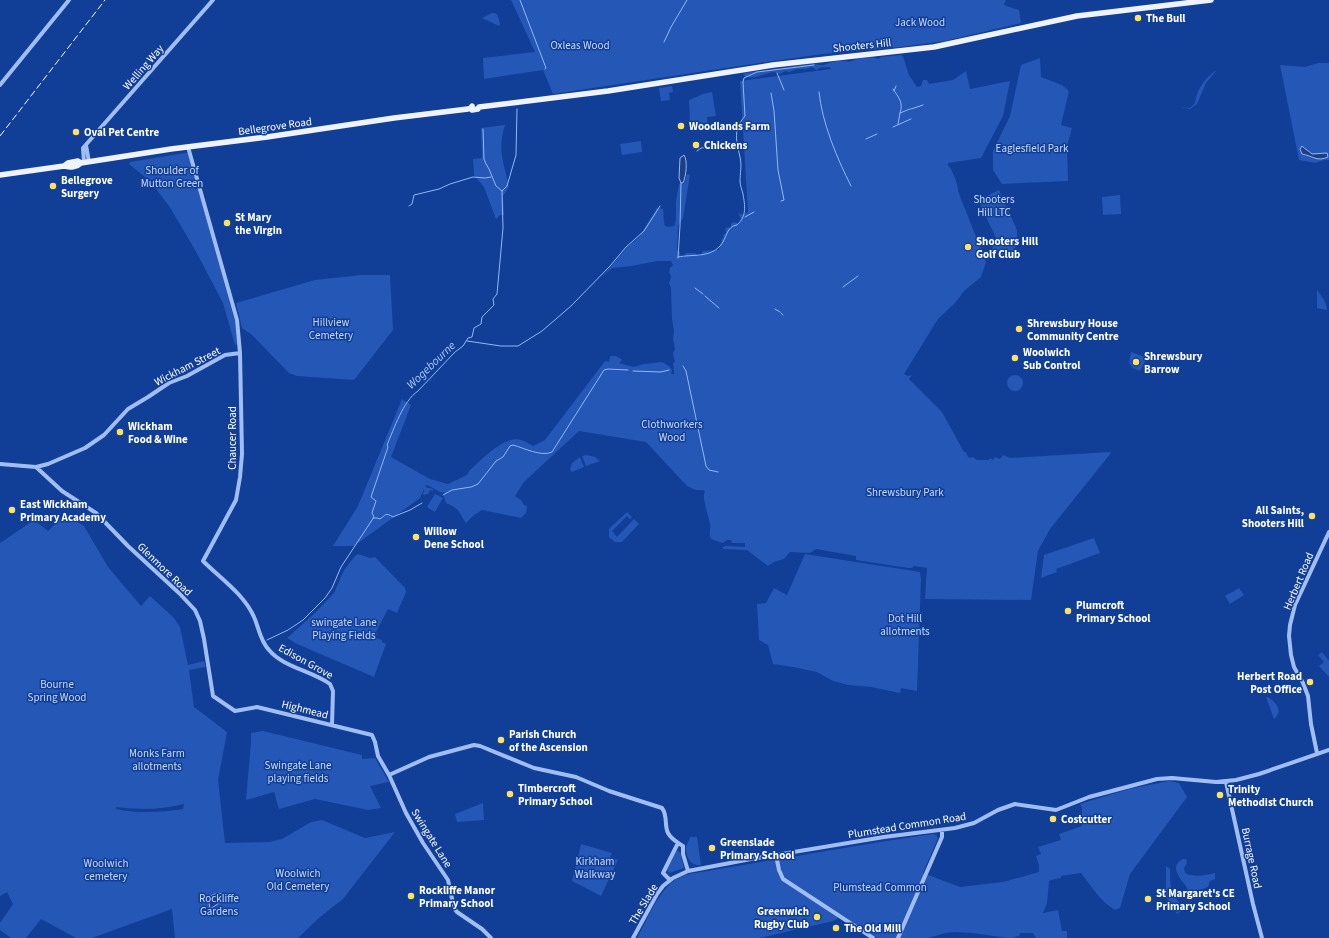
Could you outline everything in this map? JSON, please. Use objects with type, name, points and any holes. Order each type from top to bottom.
[{"type":"main road","name":"Shooters Hill","points":[[513,103],[608,91],[773,66],[926,48],[1077,16],[1212,0]]},
{"type":"main road","name":"Bellegrove Road","points":[[0,175],[64,166],[68,163],[78,161],[85,162],[471,108],[472,110],[513,103]]},
{"type":"street","points":[[0,85],[69,0]]},
{"type":"street","name":"Welling Way","points":[[85,162],[86,145],[213,0]]},
{"type":"street","points":[[188,147],[238,320],[240,353]]},
{"type":"street","name":"Wickham Street","points":[[0,464],[36,467],[48,464],[85,448],[104,435],[128,408],[169,383],[187,376],[225,356],[240,353]]},
{"type":"street","name":"Chaucer Road","points":[[240,353],[242,454],[237,497],[203,561],[243,599],[254,617]]},
{"type":"street","name":"Glenmore Road","points":[[36,467],[62,491],[96,513],[195,610],[200,621],[204,639],[213,696],[234,711]]},
{"type":"street","name":"Herbert Road","points":[[1317,753],[1311,724],[1308,696],[1292,662],[1289,636],[1292,614],[1295,605],[1329,532]]},
{"type":"street","name":"Edison Grove","points":[[254,617],[262,639],[269,651],[276,657],[330,684],[333,691],[332,725]]},
{"type":"street","name":"Highmead","points":[[234,711],[257,706],[372,735]]},
{"type":"street","name":"Swingate Lane","points":[[372,735],[378,756],[389,775],[414,828],[448,880],[454,908],[457,912],[482,929],[491,938]]},
{"type":"street","points":[[389,775],[429,756],[474,745],[488,748],[534,768],[576,778],[662,808],[666,814],[667,832],[672,838],[683,846],[683,854],[688,871]]},
{"type":"street","name":"Plumstead Common Road","points":[[670,880],[679,874],[688,871],[884,837],[969,825],[1010,805],[1023,804],[1056,810],[1090,796],[1157,779],[1172,778],[1208,782],[1226,782],[1259,774],[1329,750]]},
{"type":"street","name":"Burrage Road","points":[[1226,782],[1262,938]]},
{"type":"street","points":[[898,938],[942,837],[942,830]]},
{"type":"street","name":"The Slade","points":[[633,938],[657,894],[670,880],[663,873],[678,843]]},
{"type":"street","points":[[776,855],[779,870],[783,879],[873,938]]},
{"type":"green space","name":"Oxleas Wood","points":[[511,0],[1006,0],[1004,5],[1019,10],[1021,23],[945,41],[823,54],[553,94],[543,70],[484,79],[483,58],[535,52]]},
{"type":"green space","points":[[492,13],[498,16],[499,26],[482,18]]},
{"type":"green space","points":[[903,56],[909,75],[917,87],[921,86],[923,80],[927,80],[929,84],[953,80],[966,71],[970,89],[1010,81],[1003,116],[981,158],[948,163],[986,262],[981,277],[965,290],[954,304],[938,319],[904,374],[908,376],[912,375],[909,379],[942,412],[964,452],[966,452],[970,458],[973,457],[977,460],[989,460],[990,458],[993,460],[995,457],[1000,459],[1003,455],[1010,458],[1111,453],[1050,529],[1038,551],[1031,600],[925,599],[927,568],[914,566],[912,568],[908,568],[856,560],[856,556],[816,549],[810,553],[790,552],[784,559],[774,562],[768,566],[747,550],[723,549],[723,547],[726,546],[745,547],[745,543],[732,543],[731,540],[727,540],[723,543],[711,539],[710,524],[704,498],[705,491],[696,490],[687,486],[646,442],[579,431],[524,482],[515,496],[527,506],[526,513],[521,518],[482,510],[466,523],[456,509],[446,503],[444,492],[442,493],[427,485],[425,487],[433,489],[433,491],[430,490],[428,494],[423,495],[424,489],[420,498],[354,546],[333,546],[358,506],[402,399],[411,405],[391,457],[430,479],[448,484],[467,475],[470,470],[487,454],[501,444],[514,439],[521,440],[533,446],[545,440],[605,361],[611,362],[609,361],[610,356],[616,356],[622,360],[619,363],[633,367],[662,362],[669,366],[672,370],[671,374],[674,374],[673,363],[675,362],[673,353],[675,349],[673,339],[674,331],[671,288],[669,283],[671,276],[669,272],[673,265],[671,261],[657,261],[612,268],[602,277],[627,247],[639,237],[657,208],[663,209],[665,226],[674,226],[676,220],[676,201],[679,184],[684,184],[687,174],[690,175],[683,218],[678,226],[677,250],[680,252],[680,255],[684,257],[686,253],[695,253],[700,256],[703,251],[719,250],[724,237],[723,235],[726,233],[725,229],[728,227],[731,228],[731,224],[733,222],[739,223],[741,219],[739,213],[743,215],[748,212],[740,81],[831,69],[830,67],[823,67],[817,70],[813,67],[797,69],[789,72],[785,71],[780,74],[771,72],[753,78],[743,75],[745,73],[814,64],[823,65],[836,61],[849,62],[856,59],[878,59],[881,57]]},
{"type":"green space","name":"Eaglesfield Park","points":[[1040,58],[1041,77],[1062,85],[1069,91],[1061,125],[1072,128],[1067,146],[1068,181],[1002,184],[993,170],[993,151],[1010,116],[1021,65]]},
{"type":"green space","points":[[1318,63],[1329,63],[1329,160],[1315,163],[1299,160],[1280,65],[1305,67]]},
{"type":"green space","points":[[1217,70],[1206,83],[1197,104],[1190,109],[1180,107],[1190,108],[1195,103],[1202,84]]},
{"type":"green space","points":[[672,86],[673,92],[669,93],[670,100],[661,101],[659,88]]},
{"type":"green space","points":[[712,92],[716,116],[707,117],[708,126],[697,127],[697,124],[690,124],[689,100]]},
{"type":"green space","points":[[505,125],[501,149],[509,187],[503,196],[504,215],[500,215],[496,219],[484,187],[474,175],[473,159],[482,158],[481,128]]},
{"type":"green space","points":[[641,141],[642,152],[622,155],[620,144]]},
{"type":"green space","name":"Shoulder of Mutton Green","points":[[188,153],[235,322],[237,344],[235,345],[223,303],[194,248],[169,206],[151,182],[129,164],[130,162]]},
{"type":"green space","name":"Shooters Hill LTC","points":[[999,190],[1017,230],[1017,239],[1012,260],[991,252],[996,238],[978,200]]},
{"type":"green space","points":[[1120,195],[1121,214],[1103,215],[1102,197]]},
{"type":"green space","name":"Hillview Cemetery","points":[[361,275],[390,275],[393,330],[354,380],[297,376],[289,373],[251,334],[242,328],[236,303],[315,280]]},
{"type":"green space","points":[[1317,290],[1325,302],[1327,310],[1317,308]]},
{"type":"green space","points":[[1131,352],[1147,358],[1140,371],[1133,368],[1129,363]]},
{"type":"green space","points":[[1015,375],[1021,377],[1023,383],[1021,389],[1015,391],[1009,389],[1007,383],[1009,377]]},
{"type":"green space","points":[[587,455],[595,457],[600,461],[586,466],[582,456]]},
{"type":"green space","points":[[580,457],[584,467],[572,472],[570,469],[572,463]]},
{"type":"green space","points":[[435,494],[443,498],[435,512],[427,507]]},
{"type":"green space","points":[[627,512],[632,517],[630,519],[627,516],[612,531],[617,537],[634,519],[639,524],[622,542],[615,542],[609,537],[609,529]]},
{"type":"green space","points":[[65,514],[84,526],[108,567],[141,606],[150,596],[174,618],[180,627],[188,665],[204,661],[206,667],[189,670],[194,707],[227,732],[218,780],[225,843],[269,842],[282,839],[311,822],[322,820],[365,838],[395,832],[343,899],[320,917],[298,938],[175,938],[172,909],[92,938],[76,938],[41,919],[26,938],[11,938],[0,930],[0,923],[13,904],[7,892],[0,896],[0,543],[34,520],[48,531]],"holes":[[[184,804],[183,809],[158,812],[141,812],[124,811],[116,809],[116,807],[150,809]]]},
{"type":"green space","points":[[1094,538],[1100,553],[1056,569],[1057,572],[1041,578],[1044,555]]},
{"type":"green space","name":"swingate Lane Playing Fields","points":[[358,554],[370,558],[375,557],[405,588],[406,592],[397,613],[388,609],[376,632],[376,638],[382,640],[382,642],[386,644],[374,677],[297,644],[287,638],[315,613],[334,593],[344,570]]},
{"type":"green space","name":"Dot Hill allotments","points":[[805,554],[920,572],[917,691],[901,688],[900,693],[871,687],[848,685],[833,681],[817,672],[773,664],[768,645],[759,640],[757,604],[766,603],[774,588],[787,595]]},
{"type":"green space","points":[[1239,588],[1244,595],[1230,604],[1225,596]]},
{"type":"green space","points":[[1322,652],[1329,661],[1329,677],[1319,666],[1324,662],[1318,655]]},
{"type":"green space","points":[[1266,697],[1271,699],[1278,707],[1279,710],[1277,716],[1274,719]]},
{"type":"green space","name":"Swingate Lane playing fields","points":[[263,731],[362,755],[362,759],[375,758],[389,782],[370,786],[381,808],[368,810],[315,799],[279,809],[274,792],[246,800],[251,733]]},
{"type":"green space","name":"Plumstead Common","points":[[1169,781],[1179,783],[1187,797],[1130,874],[1120,908],[1115,910],[1105,903],[1081,873],[1061,876],[1061,878],[1049,881],[1047,903],[1043,913],[1058,910],[1062,931],[1067,931],[1067,938],[1036,938],[1033,933],[1020,933],[1019,937],[1008,938],[955,932],[928,938],[877,938],[840,914],[837,919],[833,921],[760,938],[637,938],[661,894],[672,882],[682,876],[886,841],[933,834],[936,835],[938,838],[923,873],[960,887],[1003,882],[1039,872],[1039,865],[1036,856],[1041,854],[1038,847],[1061,840],[1059,834],[1082,826],[1082,808],[1080,804],[1129,789]]},
{"type":"green space","points":[[483,803],[484,820],[457,822],[455,814]]},
{"type":"green space","points":[[690,837],[697,837],[701,865],[694,864],[689,860],[686,847]]},
{"type":"green space","name":"Kirkham Walkway","points":[[581,844],[612,853],[610,857],[618,860],[601,896],[572,881]]},
{"type":"green space","points":[[676,851],[680,852],[684,868],[669,873],[667,870]]},
{"type":"green space","points":[[1183,859],[1186,859],[1187,863],[1184,868],[1185,873],[1189,875],[1196,876],[1215,873],[1215,879],[1210,881],[1208,887],[1193,893],[1189,897],[1188,890],[1176,871],[1178,863]]},
{"type":"green space","points":[[1166,866],[1170,869],[1172,891],[1185,909],[1177,914],[1161,889],[1166,888]]},
{"type":"shaded area","points":[[1302,146],[1312,154],[1327,153],[1328,157],[1318,159],[1302,154],[1300,149]]},
{"type":"shaded area","points":[[684,155],[686,169],[683,183],[681,183],[679,178],[680,158]]},
{"type":"shaded area","points":[[218,893],[222,894],[225,899],[210,909],[210,896]]},
{"type":"waterway","name":"Wogebourne","points":[[520,0],[546,68],[545,69]]},
{"type":"waterway","points":[[664,42],[687,0]]},
{"type":"waterway","points":[[678,257],[706,254],[716,250],[722,243],[729,230],[740,222],[744,214],[743,194],[740,183],[741,160],[736,135],[741,121],[745,116],[744,78],[757,72],[814,65]]},
{"type":"waterway","points":[[777,73],[784,90]]},
{"type":"waterway","points":[[894,91],[896,86]]},
{"type":"waterway","points":[[893,89],[901,103],[900,113]]},
{"type":"waterway","points":[[819,92],[823,116],[831,140],[851,186]]},
{"type":"waterway","points":[[771,93],[774,111],[778,170],[784,200],[781,201]]},
{"type":"waterway","points":[[911,109],[923,105]]},
{"type":"waterway","name":"Wogebourne","points":[[267,640],[288,630],[303,620],[325,598],[332,588],[341,567],[374,517],[372,513],[376,501],[371,497],[388,447],[387,445],[403,408],[455,352],[463,346],[468,338],[472,337],[474,328],[481,324],[482,317],[494,305],[493,299],[497,294],[503,228],[502,191],[507,186],[516,155],[517,109]]},
{"type":"waterway","points":[[898,124],[900,113],[910,109]]},
{"type":"waterway","points":[[893,127],[911,119]]},
{"type":"waterway","points":[[483,129],[484,159],[496,186],[502,191]]},
{"type":"waterway","points":[[866,139],[877,134]]},
{"type":"waterway","points":[[697,151],[701,148],[737,144]]},
{"type":"waterway","points":[[409,206],[412,204],[414,195],[439,189],[473,177],[491,177]]},
{"type":"waterway","points":[[678,258],[681,183]]},
{"type":"waterway","points":[[467,341],[501,346],[518,346],[542,331],[571,306],[610,266],[626,247],[644,231],[660,206]]},
{"type":"waterway","points":[[745,217],[754,212]]},
{"type":"waterway","points":[[843,287],[858,276]]},
{"type":"waterway","points":[[695,288],[703,294]]},
{"type":"waterway","points":[[705,296],[719,308]]},
{"type":"waterway","points":[[775,309],[780,312]]},
{"type":"waterway","points":[[683,366],[686,371],[706,466],[709,470],[718,472]]},
{"type":"waterway","points":[[443,495],[452,490],[471,487],[478,484],[496,461],[503,457],[510,446],[513,445],[538,453],[552,452],[604,370],[628,370]]},
{"type":"waterway","points":[[633,371],[661,372],[669,370]]},
{"type":"waterway","points":[[373,518],[380,519],[387,514],[393,517],[422,503]]},
{"type":"railway","points":[[0,136],[105,0]]},
{"type":"place","name":"The Bull","points":[[1138,18]]},
{"type":"place","name":"Woodlands Farm","points":[[681,126]]},
{"type":"place","name":"Oval Pet Centre","points":[[76,132]]},
{"type":"place","name":"Chickens","points":[[696,145]]},
{"type":"place","name":"Bellegrove Surgery","points":[[53,186]]},
{"type":"place","name":"St Mary the Virgin","points":[[227,223]]},
{"type":"place","name":"Shooters Hill Golf Club","points":[[968,247]]},
{"type":"place","name":"Shrewsbury House Community Centre","points":[[1019,329]]},
{"type":"place","name":"Woolwich Sub Control","points":[[1015,358]]},
{"type":"place","name":"Shrewsbury Barrow","points":[[1136,362]]},
{"type":"place","name":"Wickham Food & Wine","points":[[120,432]]},
{"type":"place","name":"East Wickham Primary Academy","points":[[12,510]]},
{"type":"place","name":"All Saints, Shooters Hill","points":[[1312,516]]},
{"type":"place","name":"Willow Dene School","points":[[416,537]]},
{"type":"place","name":"Plumcroft Primary School","points":[[1068,611]]},
{"type":"place","name":"Herbert Road Post Office","points":[[1310,682]]},
{"type":"place","name":"Parish Church of the Ascension","points":[[501,740]]},
{"type":"place","name":"Timbercroft Primary School","points":[[510,794]]},
{"type":"place","name":"Trinity Methodist Church","points":[[1220,795]]},
{"type":"place","name":"Costcutter","points":[[1053,819]]},
{"type":"place","name":"Greenslade Primary School","points":[[712,848]]},
{"type":"place","name":"Rockliffe Manor Primary School","points":[[411,896]]},
{"type":"place","name":"St Margaret's CE Primary School","points":[[1148,899]]},
{"type":"place","name":"Greenwich Rugby Club","points":[[817,917]]},
{"type":"place","name":"The Old Mill","points":[[836,928]]},
{"type":"park label","name":"Jack Wood","points":[[920,22]]},
{"type":"park label","name":"Clothworkers Wood","points":[[672,430]]},
{"type":"park label","name":"Shrewsbury Park","points":[[905,492]]},
{"type":"park label","name":"Bourne Spring Wood","points":[[57,690]]},
{"type":"park label","name":"Monks Farm allotments","points":[[157,759]]},
{"type":"park label","name":"Woolwich cemetery","points":[[106,869]]},
{"type":"park label","name":"Woolwich Old Cemetery","points":[[298,879]]},
{"type":"park label","name":"Rockliffe Gardens","points":[[219,904]]}]
